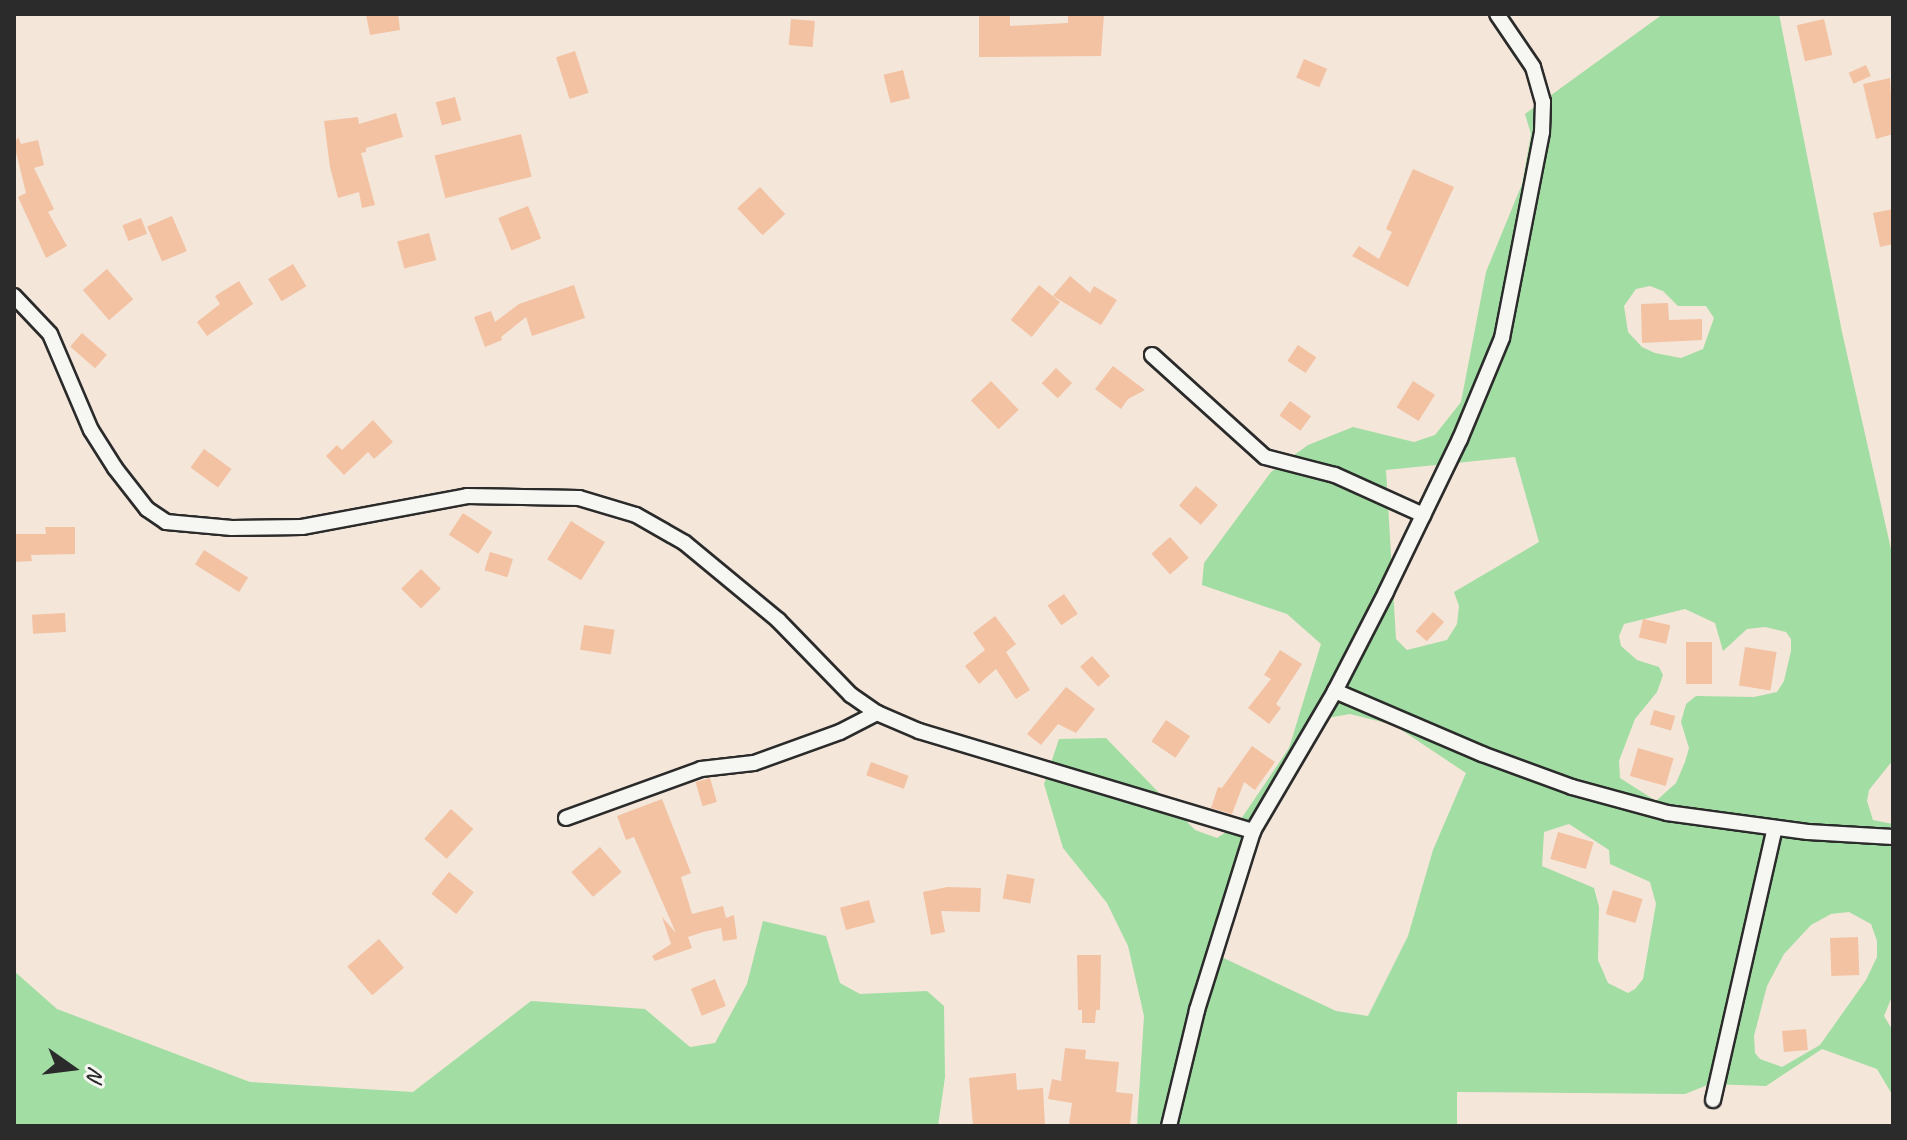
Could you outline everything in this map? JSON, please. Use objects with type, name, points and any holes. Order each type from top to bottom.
[{"type":"street","points":[[1169,1126],[1197,1010],[1253,831],[1335,691],[1423,515],[1486,381],[1502,338],[1542,132],[1543,102],[1533,67],[1497,14]]},
{"type":"street","points":[[14,296],[50,334],[91,430],[115,468],[147,509],[166,522],[232,528],[302,527],[467,496],[579,498],[636,515],[685,543],[778,620],[851,695],[877,713],[919,731],[1253,831]]},
{"type":"street","points":[[1152,355],[1265,457],[1335,475],[1423,515]]},
{"type":"street","points":[[1335,691],[1482,754],[1572,787],[1667,813],[1775,828],[1893,837]]},
{"type":"street","points":[[566,818],[701,769],[754,763],[840,732],[877,713]]},
{"type":"street","points":[[1713,1100],[1775,828]]},
{"type":"green space","points":[[1663,14],[1779,14],[1842,332],[1893,558],[1893,760],[1869,790],[1867,801],[1873,820],[1893,824],[1893,994],[1884,1016],[1893,1031],[1893,1096],[1877,1069],[1822,1049],[1766,1086],[1710,1084],[1685,1094],[1457,1092],[1457,1126],[1137,1126],[1144,1016],[1128,946],[1107,903],[1063,848],[1044,784],[1059,739],[1106,738],[1195,830],[1217,838],[1237,825],[1289,748],[1321,644],[1287,614],[1202,585],[1204,563],[1271,472],[1308,445],[1353,427],[1414,442],[1435,435],[1461,402],[1486,272],[1522,184],[1531,134],[1525,114]],"holes":[[[1650,286],[1663,291],[1678,306],[1706,306],[1714,318],[1703,349],[1681,358],[1642,347],[1628,332],[1624,306],[1636,289]],[[1515,457],[1539,542],[1454,592],[1459,606],[1457,624],[1447,640],[1407,650],[1396,639],[1386,470]],[[1685,609],[1715,623],[1723,651],[1747,629],[1765,627],[1786,632],[1791,639],[1791,651],[1784,681],[1777,692],[1754,697],[1696,696],[1686,704],[1681,722],[1689,748],[1685,762],[1676,783],[1656,801],[1620,778],[1619,761],[1635,719],[1657,692],[1663,675],[1659,667],[1637,660],[1621,646],[1619,636],[1624,624]],[[1350,714],[1394,725],[1466,773],[1433,850],[1408,936],[1368,1016],[1336,1011],[1215,954],[1245,855],[1327,718]],[[1569,824],[1609,850],[1610,864],[1650,882],[1656,904],[1643,979],[1635,989],[1628,993],[1608,983],[1598,960],[1599,907],[1594,888],[1542,866],[1544,832]],[[1849,912],[1871,924],[1877,941],[1877,957],[1866,980],[1820,1045],[1782,1067],[1760,1059],[1755,1053],[1754,1036],[1767,986],[1784,954],[1811,925],[1831,914]]]},
{"type":"green space","points":[[763,921],[826,936],[840,983],[860,994],[927,991],[944,1006],[945,1077],[938,1126],[14,1126],[14,971],[57,1009],[250,1082],[413,1092],[531,1001],[645,1009],[690,1047],[715,1043],[747,984]]},
{"type":"building","points":[[366,14],[398,14],[400,30],[370,35]]},
{"type":"building","points":[[979,14],[1010,14],[1010,26],[1068,23],[1068,14],[1104,14],[1101,56],[979,57]]},
{"type":"building","points":[[791,19],[815,21],[813,47],[789,45]]},
{"type":"building","points":[[1824,19],[1832,55],[1805,61],[1797,25]]},
{"type":"building","points":[[575,51],[589,93],[570,99],[556,57]]},
{"type":"building","points":[[1304,59],[1327,69],[1319,87],[1296,77]]},
{"type":"building","points":[[1866,65],[1871,76],[1854,84],[1849,73]]},
{"type":"building","points":[[903,70],[910,98],[891,103],[884,75]]},
{"type":"building","points":[[1890,78],[1893,134],[1876,139],[1863,84]]},
{"type":"building","points":[[455,97],[461,120],[442,125],[436,102]]},
{"type":"building","points":[[396,113],[403,137],[366,148],[366,152],[361,153],[375,205],[362,208],[359,192],[338,198],[324,121],[358,117],[359,124]]},
{"type":"building","points":[[521,134],[532,177],[445,198],[435,156]]},
{"type":"building","points":[[18,137],[21,144],[38,140],[44,165],[34,168],[54,209],[48,212],[67,246],[46,258],[18,197],[26,193],[14,144]]},
{"type":"building","points":[[1413,169],[1454,187],[1408,287],[1352,256],[1359,246],[1379,259],[1392,232],[1386,229]]},
{"type":"building","points":[[760,187],[785,214],[763,235],[737,208]]},
{"type":"building","points":[[528,206],[541,238],[511,250],[498,218]]},
{"type":"building","points":[[1893,209],[1893,244],[1880,247],[1873,213]]},
{"type":"building","points":[[172,216],[187,251],[162,262],[147,227]]},
{"type":"building","points":[[141,218],[147,234],[128,241],[122,225]]},
{"type":"building","points":[[429,233],[436,260],[404,269],[397,242]]},
{"type":"building","points":[[293,264],[306,286],[282,301],[268,279]]},
{"type":"building","points":[[107,269],[133,299],[109,320],[83,290]]},
{"type":"building","points":[[1070,276],[1090,293],[1094,286],[1117,300],[1101,325],[1053,296]]},
{"type":"building","points":[[239,281],[253,304],[207,336],[197,322],[220,304],[215,296]]},
{"type":"building","points":[[574,285],[585,318],[532,336],[526,317],[501,337],[502,340],[485,347],[474,317],[491,311],[495,322],[519,304]]},
{"type":"building","points":[[1039,285],[1060,302],[1032,337],[1011,320]]},
{"type":"building","points":[[1668,303],[1669,320],[1702,319],[1702,340],[1642,343],[1641,304]]},
{"type":"building","points":[[82,333],[107,355],[95,368],[70,347]]},
{"type":"building","points":[[1298,345],[1316,357],[1306,373],[1287,361]]},
{"type":"building","points":[[1113,366],[1145,390],[1128,399],[1121,409],[1095,389]]},
{"type":"building","points":[[1056,368],[1072,383],[1058,398],[1042,383]]},
{"type":"building","points":[[991,381],[1019,410],[999,429],[971,400]]},
{"type":"building","points":[[1413,381],[1435,395],[1419,421],[1397,407]]},
{"type":"building","points":[[1290,401],[1311,416],[1300,431],[1279,416]]},
{"type":"building","points":[[373,420],[393,442],[374,459],[368,452],[344,475],[326,456],[337,445],[342,450]]},
{"type":"building","points":[[204,449],[232,469],[218,488],[190,468]]},
{"type":"building","points":[[1196,486],[1218,505],[1201,525],[1179,506]]},
{"type":"building","points":[[463,513],[492,532],[478,554],[449,535]]},
{"type":"building","points":[[571,521],[605,542],[581,580],[547,559]]},
{"type":"building","points":[[45,527],[75,527],[75,554],[31,555],[32,561],[14,562],[14,534],[46,534]]},
{"type":"building","points":[[1170,537],[1189,558],[1170,575],[1151,554]]},
{"type":"building","points":[[204,550],[248,578],[239,592],[195,564]]},
{"type":"building","points":[[490,552],[513,559],[507,577],[484,570]]},
{"type":"building","points":[[421,569],[441,589],[421,609],[401,589]]},
{"type":"building","points":[[1064,594],[1078,614],[1061,625],[1048,605]]},
{"type":"building","points":[[1433,612],[1444,622],[1427,641],[1416,631]]},
{"type":"building","points":[[65,613],[66,632],[33,634],[32,615]]},
{"type":"building","points":[[995,616],[1016,644],[1006,652],[1030,690],[1016,699],[996,669],[979,684],[965,666],[985,650],[973,633]]},
{"type":"building","points":[[1643,619],[1670,625],[1666,644],[1639,638]]},
{"type":"building","points":[[584,625],[615,630],[611,655],[580,650]]},
{"type":"building","points":[[1686,642],[1712,642],[1712,684],[1686,684]]},
{"type":"building","points":[[1745,647],[1777,652],[1771,691],[1739,686]]},
{"type":"building","points":[[1280,650],[1302,664],[1276,704],[1281,708],[1269,724],[1248,708],[1271,679],[1264,675]]},
{"type":"building","points":[[1092,656],[1110,676],[1098,687],[1080,667]]},
{"type":"building","points":[[1066,687],[1095,709],[1076,733],[1058,724],[1041,745],[1027,734]]},
{"type":"building","points":[[1654,710],[1675,716],[1671,730],[1650,724]]},
{"type":"building","points":[[1166,720],[1190,736],[1176,758],[1151,742]]},
{"type":"building","points":[[1252,746],[1275,762],[1255,790],[1244,782],[1232,814],[1211,808],[1218,787],[1222,788]]},
{"type":"building","points":[[1638,748],[1674,758],[1666,786],[1630,776]]},
{"type":"building","points":[[871,762],[909,776],[904,789],[866,775]]},
{"type":"building","points":[[710,778],[717,802],[702,806],[696,782]]},
{"type":"building","points":[[662,799],[691,873],[681,877],[692,914],[723,906],[726,918],[734,915],[737,939],[723,941],[721,928],[703,932],[688,937],[692,948],[655,961],[652,956],[671,944],[662,917],[676,933],[634,837],[626,840],[617,816]]},
{"type":"building","points":[[451,809],[473,829],[447,859],[424,839]]},
{"type":"building","points":[[1558,832],[1594,842],[1586,869],[1550,859]]},
{"type":"building","points":[[600,847],[622,872],[593,897],[571,872]]},
{"type":"building","points":[[449,872],[474,892],[456,914],[431,894]]},
{"type":"building","points":[[1007,874],[1035,879],[1030,903],[1003,899]]},
{"type":"building","points":[[947,887],[981,888],[980,912],[941,911],[945,932],[931,935],[923,892]]},
{"type":"building","points":[[1613,890],[1643,899],[1635,923],[1606,914]]},
{"type":"building","points":[[869,900],[875,922],[846,930],[840,908]]},
{"type":"building","points":[[1858,937],[1859,975],[1831,976],[1830,938]]},
{"type":"building","points":[[379,939],[404,968],[372,995],[347,967]]},
{"type":"building","points":[[1077,955],[1101,955],[1100,1010],[1096,1010],[1095,1023],[1082,1023],[1082,1010],[1078,1010]]},
{"type":"building","points":[[715,979],[726,1006],[702,1016],[691,989]]},
{"type":"building","points":[[1806,1029],[1808,1050],[1784,1052],[1782,1031]]},
{"type":"building","points":[[1065,1048],[1086,1050],[1085,1059],[1119,1062],[1116,1092],[1133,1094],[1130,1126],[1069,1124],[1072,1103],[1048,1099],[1052,1079],[1061,1081]]},
{"type":"building","points":[[1016,1073],[1017,1090],[1043,1088],[1045,1126],[973,1126],[969,1078]]}]
